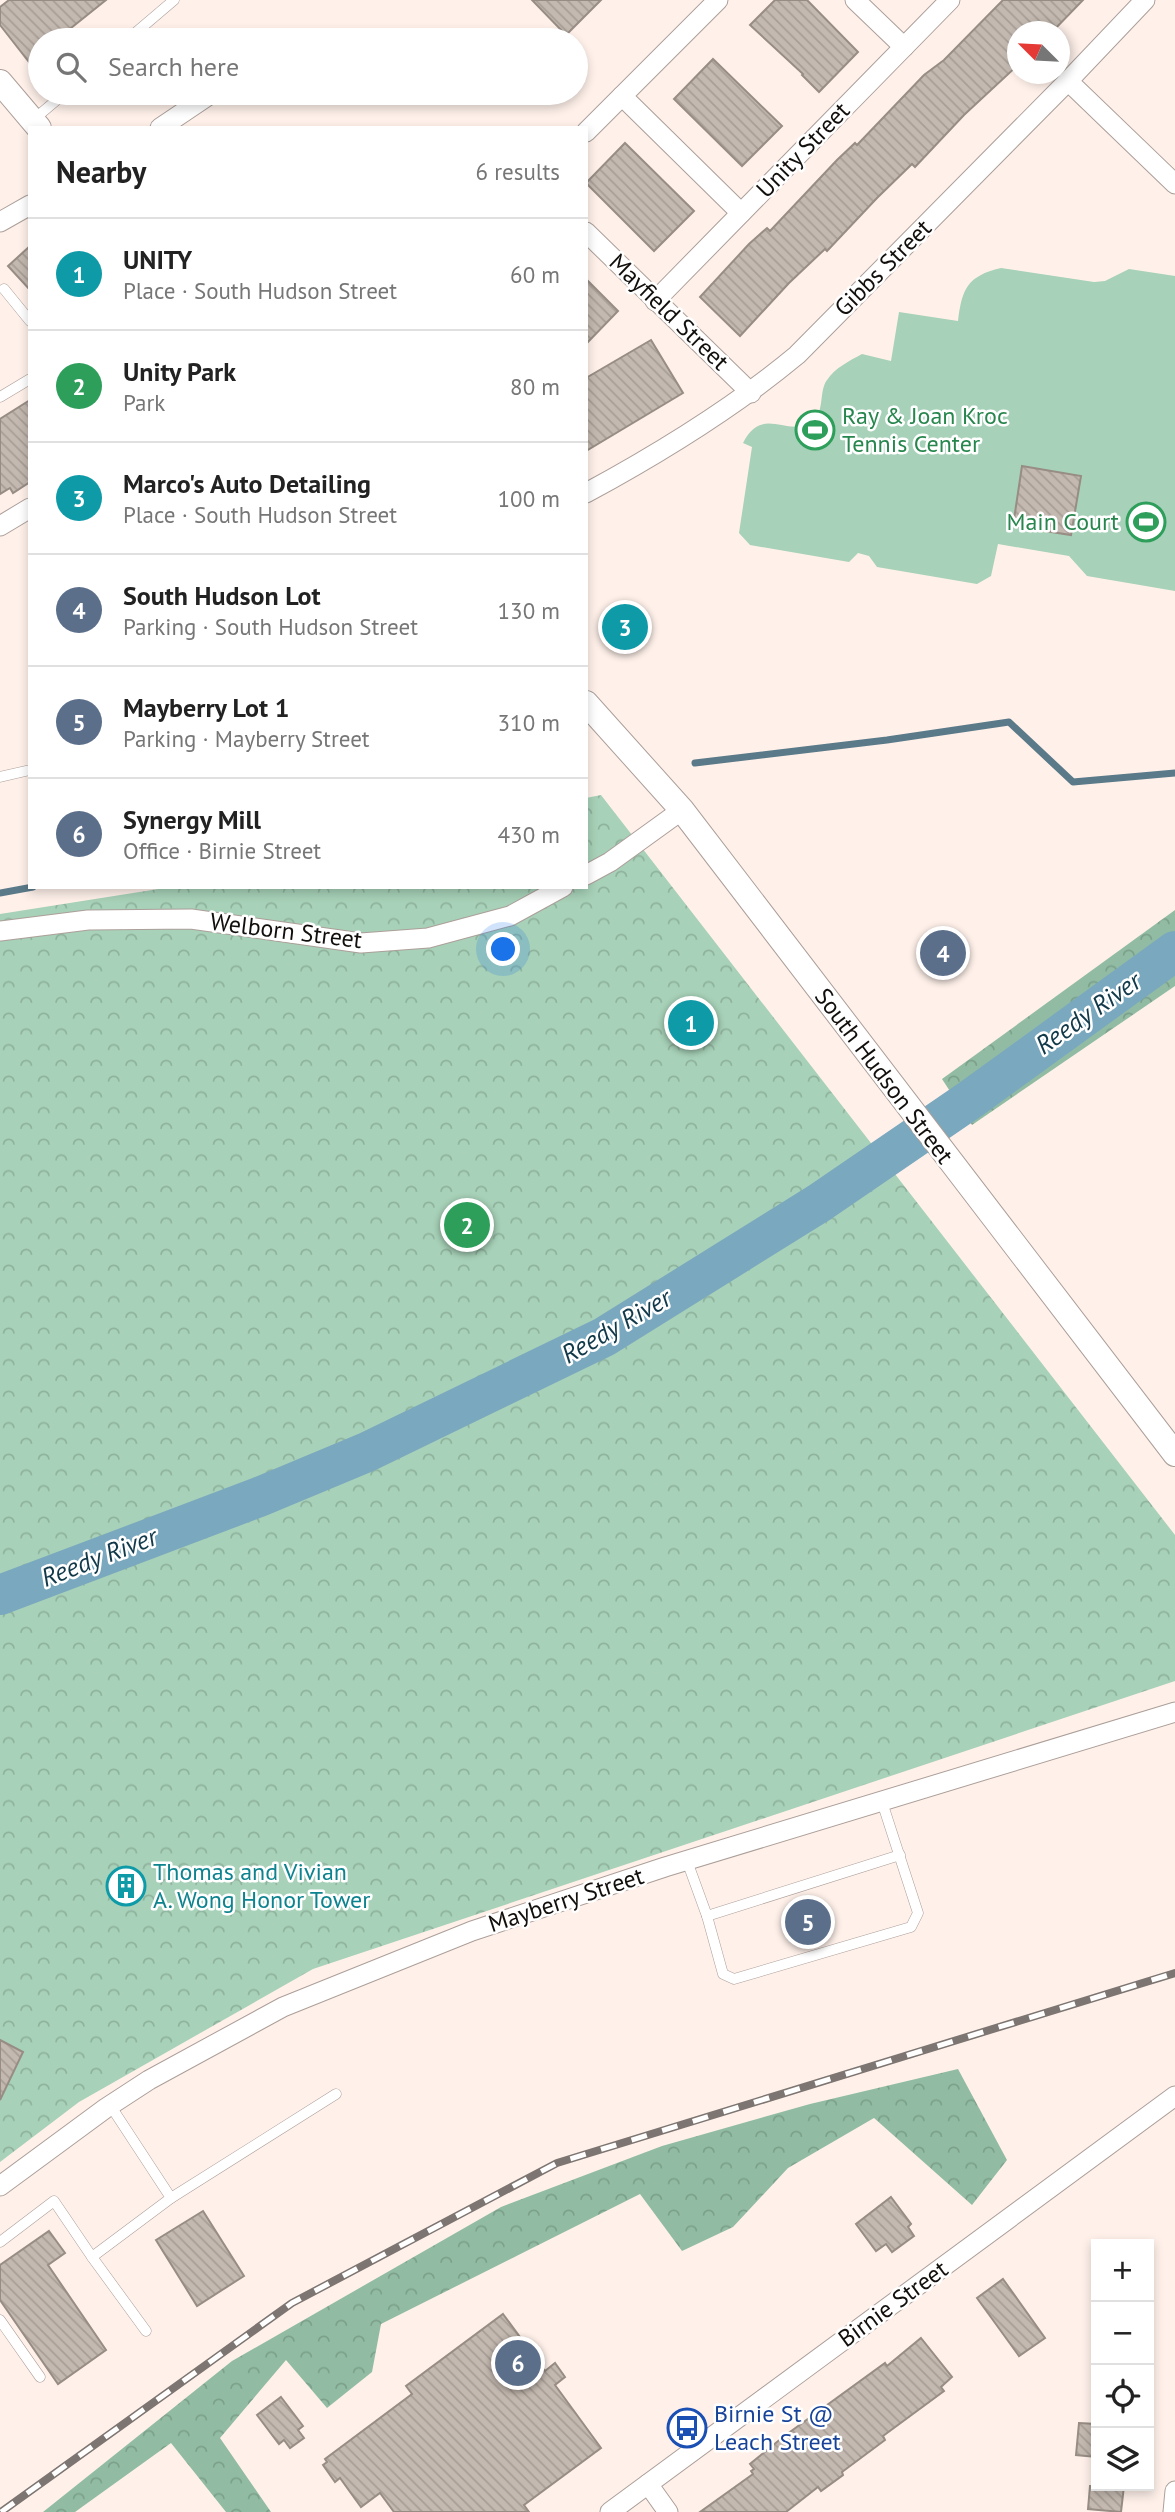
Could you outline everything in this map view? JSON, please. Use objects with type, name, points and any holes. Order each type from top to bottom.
[{"type":"street","points":[[588,130],[718,0]]},
{"type":"street","points":[[855,0],[904,47]]},
{"type":"street","name":"Unity Street","points":[[655,300],[950,0]]},
{"type":"street","name":"Gibbs Street","points":[[1070,79],[1145,0]]},
{"type":"street","points":[[0,82],[36,124]]},
{"type":"street","points":[[1070,83],[1175,184]]},
{"type":"street","name":"Gibbs Street","points":[[588,492],[632,469],[751,393],[797,355],[1065,84]]},
{"type":"street","points":[[622,96],[741,213]]},
{"type":"street","points":[[163,126],[194,105]]},
{"type":"street","points":[[0,222],[28,206]]},
{"type":"street","name":"Mayfield Street","points":[[588,234],[751,393]]},
{"type":"street","points":[[0,526],[28,509]]},
{"type":"street","name":"South Hudson Street","points":[[588,705],[682,810],[1175,1454]]},
{"type":"street","points":[[588,874],[610,862],[682,810]]},
{"type":"street","name":"Welborn Street","points":[[0,931],[88,920],[191,919],[362,943],[450,933],[510,916],[559,889]]},
{"type":"street","name":"Mayberry Street","points":[[0,2186],[110,2105],[189,2057],[283,2007],[472,1931],[687,1861],[1175,1712]]},
{"type":"street","name":"Birnie Street","points":[[610,2512],[1175,2096]]},
{"type":"street","points":[[648,2484],[668,2512]]},
{"type":"street","points":[[1173,2512],[1175,2491]]},
{"type":"lane","points":[[141,28],[174,0]]},
{"type":"lane","points":[[36,124],[54,105]]},
{"type":"lane","points":[[4,289],[28,319]]},
{"type":"lane","points":[[0,397],[28,380]]},
{"type":"lane","points":[[0,777],[28,770]]},
{"type":"lane","points":[[687,1861],[707,1916],[723,1974],[734,1979],[911,1927],[918,1913],[882,1802]]},
{"type":"lane","points":[[707,1916],[900,1856]]},
{"type":"lane","points":[[92,2257],[172,2198],[336,2094]]},
{"type":"lane","points":[[110,2105],[172,2198]]},
{"type":"lane","points":[[0,2242],[54,2202],[146,2331]]},
{"type":"lane","points":[[0,2320],[40,2377]]},
{"type":"green space","name":"Ray & Joan Kroc Tennis Center","points":[[1001,268],[1094,282],[1105,281],[1129,269],[1175,276],[1175,591],[1087,576],[1069,556],[998,544],[991,576],[977,584],[877,567],[869,556],[858,553],[849,562],[750,545],[739,533],[752,447],[743,443],[750,432],[766,424],[792,427],[810,423],[820,409],[824,385],[838,368],[862,354],[891,361],[899,312],[958,321],[964,292],[980,275]],"holes":[[[1022,467],[1080,476],[1071,535],[1013,525]]]},
{"type":"green space","points":[[601,795],[1175,1535],[1175,1681],[313,1969],[79,2102],[0,2162],[0,914],[158,889],[588,889],[588,798]]},
{"type":"green space","points":[[1175,910],[1175,986],[972,1125],[942,1079]]},
{"type":"green space","points":[[958,2069],[1007,2160],[972,2205],[874,2118],[788,2168],[733,2227],[682,2251],[640,2194],[381,2324],[372,2372],[327,2408],[286,2360],[220,2438],[271,2512],[226,2512],[171,2443],[75,2512],[43,2512],[232,2361],[501,2207],[662,2146],[810,2104]]},
{"type":"building","points":[[9,0],[106,0],[71,28],[28,28],[28,61],[0,25],[0,7]]},
{"type":"building","points":[[532,0],[601,0],[573,28],[559,28]]},
{"type":"building","points":[[775,0],[807,0],[858,52],[819,92],[750,25]]},
{"type":"building","points":[[1003,0],[1083,0],[1063,21],[1007,21],[1007,75],[964,115],[915,167],[912,164],[877,198],[827,251],[825,249],[789,283],[740,336],[700,297],[749,244],[767,228],[770,231],[837,160],[855,143],[857,145],[924,75],[944,60]]},
{"type":"building","points":[[713,59],[782,126],[742,166],[674,99]]},
{"type":"building","points":[[625,143],[694,211],[654,251],[588,185],[588,181]]},
{"type":"building","points":[[28,248],[28,288],[8,266]]},
{"type":"building","points":[[588,281],[618,311],[588,342]]},
{"type":"building","points":[[651,340],[683,393],[588,450],[588,377]]},
{"type":"building","points":[[28,401],[28,483],[13,493],[10,488],[0,494],[0,419]]},
{"type":"building","points":[[1022,466],[1081,476],[1071,535],[1013,526]]},
{"type":"building","points":[[626,604],[646,636],[625,650],[604,618]]},
{"type":"building","name":"Thomas and Vivian A. Wong Honor Tower","points":[[118,1872],[134,1872],[141,1886],[134,1900],[118,1900],[110,1885]]},
{"type":"building","points":[[0,2040],[23,2052],[0,2100]]},
{"type":"building","points":[[891,2197],[911,2224],[908,2227],[914,2236],[892,2252],[886,2244],[876,2251],[856,2224]]},
{"type":"building","points":[[203,2211],[244,2276],[197,2306],[156,2240]]},
{"type":"building","points":[[49,2231],[65,2253],[48,2265],[106,2350],[58,2384],[0,2300],[0,2265]]},
{"type":"building","points":[[1003,2279],[1045,2338],[1019,2356],[977,2298]]},
{"type":"building","points":[[503,2314],[545,2371],[555,2363],[565,2377],[555,2385],[601,2448],[524,2505],[529,2512],[394,2512],[380,2493],[361,2507],[340,2478],[335,2482],[323,2465],[327,2462],[325,2459],[412,2394],[406,2386]]},
{"type":"building","points":[[921,2338],[952,2377],[941,2387],[944,2391],[883,2436],[885,2440],[842,2472],[843,2475],[821,2491],[818,2487],[786,2512],[700,2512],[753,2474],[751,2471],[754,2469],[750,2464],[783,2437],[885,2363],[887,2366]]},
{"type":"building","points":[[281,2397],[303,2426],[298,2430],[304,2438],[290,2448],[284,2440],[279,2444],[257,2415]]},
{"type":"building","points":[[1079,2423],[1091,2424],[1091,2456],[1076,2455]]},
{"type":"building","points":[[1090,2486],[1091,2491],[1123,2491],[1121,2512],[1088,2509]]},
{"type":"waterway","points":[[695,763],[1009,722],[1073,782],[1175,773]]},
{"type":"waterway","points":[[0,893],[28,888]]},
{"type":"waterway","name":"Reedy River","points":[[0,1595],[259,1497],[367,1452],[604,1337],[819,1203],[971,1099],[1175,951]]},
{"type":"railway","points":[[1,2512],[292,2303],[557,2163],[1175,1973]]},
{"type":"place","name":"Ray & Joan Kroc Tennis Center","points":[[815,430]]},
{"type":"place","name":"Main Court","points":[[1146,522]]},
{"type":"place","name":"Marco's Auto Detailing","points":[[625,627]]},
{"type":"place","name":"South Hudson Lot","points":[[943,953]]},
{"type":"place","name":"UNITY","points":[[691,1023]]},
{"type":"place","name":"Unity Park","points":[[467,1225]]},
{"type":"place","name":"Thomas and Vivian A. Wong Honor Tower","points":[[126,1886]]},
{"type":"place","name":"Mayberry Lot 1","points":[[808,1922]]},
{"type":"place","name":"Synergy Mill","points":[[518,2363]]},
{"type":"place","name":"Birnie St @ Leach Street","points":[[687,2428]]}]
